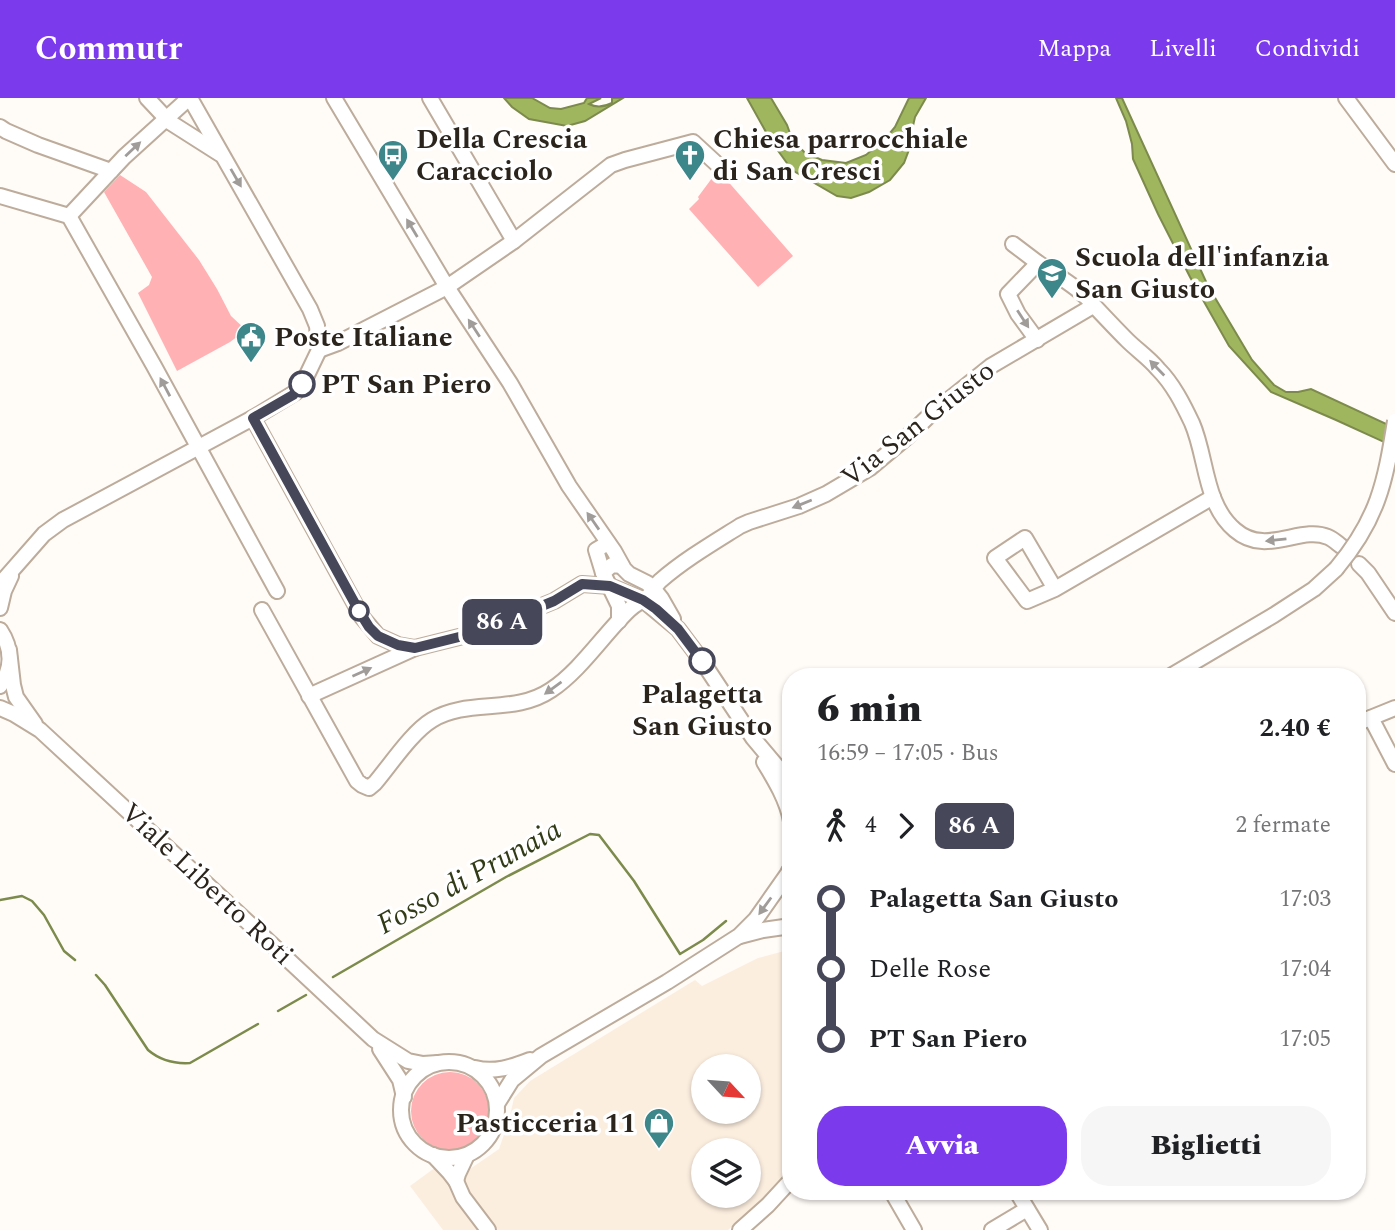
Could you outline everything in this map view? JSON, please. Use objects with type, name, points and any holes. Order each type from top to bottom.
[{"type":"street","points":[[147,98],[165,120],[224,157]]},
{"type":"street","points":[[0,584],[44,534],[63,520],[296,392],[319,350],[317,326],[310,309],[189,98],[124,157],[69,216]]},
{"type":"street","points":[[334,98],[447,287],[510,383],[569,486],[622,566],[661,598],[678,629],[754,738],[782,771]]},
{"type":"street","points":[[430,98],[514,241]]},
{"type":"street","points":[[1346,98],[1395,164]]},
{"type":"street","points":[[0,127],[38,145],[111,171]]},
{"type":"street","points":[[319,350],[338,343],[447,287],[514,241],[611,165],[693,142],[718,165]]},
{"type":"street","points":[[0,196],[69,216],[276,591]]},
{"type":"street","points":[[1013,244],[1085,297],[1170,383],[1181,400],[1200,443],[1207,481],[1228,523],[1242,535],[1256,540],[1272,542],[1320,535],[1327,536],[1341,546]]},
{"type":"street","points":[[1037,340],[1018,314],[1008,294],[1038,263]]},
{"type":"street","name":"Via San Giusto","points":[[309,696],[357,780],[369,788],[430,721],[460,710],[509,706],[545,694],[565,679],[634,606],[650,595],[673,571],[740,526],[826,494],[870,468],[991,366],[1093,306]]},
{"type":"street","points":[[253,418],[369,627],[378,636],[398,645],[415,648]]},
{"type":"street","points":[[1184,668],[1314,589],[1336,569],[1362,533],[1377,503],[1386,477],[1395,421]]},
{"type":"street","points":[[1055,589],[1025,538],[995,558],[1027,601],[1055,589],[1213,497]]},
{"type":"street","points":[[608,543],[596,550],[606,580],[619,606],[619,621]]},
{"type":"street","points":[[0,608],[4,591],[21,560]]},
{"type":"street","points":[[1359,564],[1395,613]]},
{"type":"street","points":[[606,580],[612,565],[622,566]]},
{"type":"street","points":[[262,610],[309,696],[415,648],[463,636],[554,601],[582,584],[606,580],[643,600],[678,629]]},
{"type":"street","name":"Viale Liberto Roti","points":[[0,614],[16,696],[40,730]]},
{"type":"street","points":[[0,686],[8,672],[5,640]]},
{"type":"street","name":"Viale Liberto Roti","points":[[0,708],[40,730],[373,1039],[408,1060],[423,1064],[438,1063]]},
{"type":"street","points":[[1366,721],[1395,708]]},
{"type":"street","points":[[1366,722],[1395,764]]},
{"type":"street","points":[[754,738],[782,793]]},
{"type":"street","points":[[469,1066],[487,1080],[495,1096],[497,1115],[491,1135],[477,1150],[447,1158],[418,1147],[406,1131],[401,1111],[410,1083],[416,1076],[438,1063],[457,1063],[469,1066],[479,1070],[498,1069],[518,1065],[541,1055],[667,982],[739,936],[756,919],[782,880]]},
{"type":"street","points":[[739,936],[782,927]]},
{"type":"street","name":"Viale Liberto Roti","points":[[373,1039],[400,1080],[404,1097]]},
{"type":"street","points":[[497,1104],[512,1080],[541,1055]]},
{"type":"street","points":[[432,1154],[450,1172],[463,1196],[488,1230]]},
{"type":"street","points":[[456,1181],[467,1154]]},
{"type":"street","points":[[740,1230],[782,1190]]},
{"type":"street","points":[[897,1200],[914,1230]]},
{"type":"street","points":[[1022,1200],[1040,1230]]},
{"type":"street","points":[[992,1230],[1027,1209]]},
{"type":"shaded area","points":[[504,98],[532,98],[550,108],[561,109],[584,103],[587,98],[601,98],[589,104],[600,106],[612,103],[612,98],[623,98],[585,121],[567,126],[529,119]]},
{"type":"shaded area","points":[[747,98],[771,98],[792,139],[805,153],[822,160],[846,163],[866,155],[886,138],[895,127],[909,98],[926,98],[915,117],[910,147],[904,163],[890,180],[851,198],[837,196],[792,170],[771,141]]},
{"type":"shaded area","points":[[1116,98],[1122,98],[1208,286],[1252,360],[1274,385],[1286,392],[1311,389],[1395,428],[1395,447],[1271,392],[1229,346],[1158,214],[1133,159],[1126,121]]},
{"type":"shaded area","points":[[718,170],[793,256],[758,287],[689,209]]},
{"type":"shaded area","points":[[120,175],[146,192],[199,260],[231,316],[246,330],[230,342],[177,371],[138,293],[149,285],[152,277],[104,192]]},
{"type":"shaded area","points":[[782,952],[782,1181],[770,1195],[761,1202],[761,1138],[691,1138],[691,1208],[754,1208],[728,1230],[443,1230],[410,1186],[436,1167],[467,1171],[499,1149],[514,1098],[530,1081],[695,980],[702,986],[758,958]]},
{"type":"shaded area","points":[[450,1072],[465,1075],[478,1083],[486,1096],[489,1111],[486,1126],[478,1139],[465,1147],[450,1150],[435,1147],[422,1139],[414,1126],[411,1111],[414,1096],[422,1083],[435,1075]]},
{"type":"waterway","name":"Fosso di Prunaia","points":[[333,977],[506,877],[590,834],[599,835],[634,881],[680,954],[726,921]]},
{"type":"waterway","name":"Fosso di Prunaia","points":[[0,900],[22,896],[32,901],[44,915],[64,951],[75,960]]},
{"type":"waterway","name":"Fosso di Prunaia","points":[[96,975],[148,1050],[168,1061],[190,1063],[258,1024]]},
{"type":"waterway","name":"Fosso di Prunaia","points":[[278,1011],[306,995]]},
{"type":"bus line","points":[[302,384],[293,395],[253,418],[359,611],[378,636],[398,645],[415,648],[463,636],[554,601],[586,583],[610,586],[643,600],[678,629],[702,661]]},
{"type":"place","name":"Della Crescia Caracciolo","points":[[393,182]]},
{"type":"place","name":"Chiesa parrocchiale di San Cresci","points":[[690,182]]},
{"type":"place","name":"Scuola dell'infanzia San Giusto","points":[[1052,300]]},
{"type":"place","name":"Poste Italiane","points":[[251,364]]},
{"type":"place","name":"PT San Piero","points":[[302,384]]},
{"type":"place","name":"Palagetta San Giusto","points":[[702,661]]},
{"type":"place","name":"Pasticceria 11","points":[[659,1150]]}]
